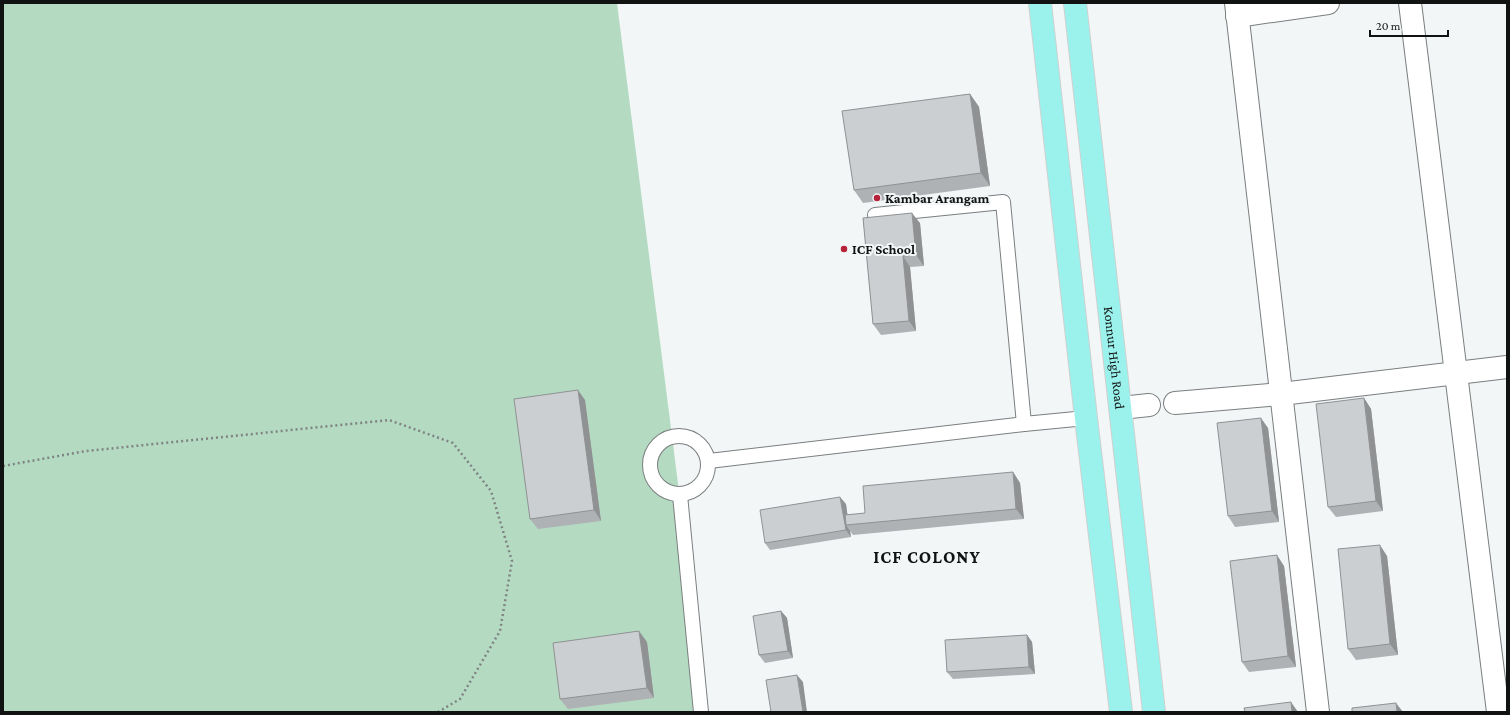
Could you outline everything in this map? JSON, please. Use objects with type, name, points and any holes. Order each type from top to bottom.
[{"type":"main road","points":[[1040,3],[1086,418],[1121,712]]},
{"type":"main road","name":"Konnur High Road","points":[[1075,3],[1154,712]]},
{"type":"street","points":[[1318,712],[1236,9],[1328,3]]},
{"type":"street","points":[[1410,3],[1498,712]]},
{"type":"street","points":[[1175,403],[1281,394],[1507,366]]},
{"type":"street","points":[[1121,408],[1149,405]]},
{"type":"lane","points":[[875,215],[1003,202],[1024,424]]},
{"type":"lane","points":[[709,461],[1086,418]]},
{"type":"lane","points":[[673,436],[692,438],[700,444],[706,452],[709,461],[705,480],[694,490],[680,495],[670,493],[662,489],[655,482],[651,473],[650,463],[652,454],[657,446],[664,440],[673,436]]},
{"type":"lane","points":[[680,495],[701,712]]},
{"type":"path","points":[[3,466],[86,451],[389,420],[453,443],[491,491],[512,561],[500,631],[460,699],[438,712]]},
{"type":"green space","points":[[3,3],[617,3],[707,712],[3,712]]},
{"type":"building","points":[[970,94],[981,173],[854,190],[842,111]]},
{"type":"building","points":[[912,213],[916,255],[903,256],[909,321],[873,324],[863,218]]},
{"type":"building","points":[[578,390],[594,510],[530,519],[514,399]]},
{"type":"building","points":[[1364,398],[1376,501],[1328,507],[1316,404]]},
{"type":"building","points":[[1261,418],[1272,511],[1228,516],[1217,423]]},
{"type":"building","points":[[1013,472],[1016,509],[846,525],[845,515],[865,513],[863,486]]},
{"type":"building","points":[[840,497],[846,530],[765,543],[760,510]]},
{"type":"building","points":[[1380,545],[1390,644],[1348,649],[1338,549]]},
{"type":"building","points":[[1277,555],[1288,656],[1242,662],[1230,561]]},
{"type":"building","points":[[781,611],[788,651],[759,655],[753,616]]},
{"type":"building","points":[[639,631],[647,688],[560,699],[553,643]]},
{"type":"building","points":[[1027,635],[1029,667],[947,672],[945,640]]},
{"type":"building","points":[[797,675],[803,712],[771,712],[766,680]]},
{"type":"building","points":[[1291,702],[1292,712],[1245,712],[1244,708]]},
{"type":"building","points":[[1396,703],[1397,712],[1352,712],[1352,708]]},
{"type":"place","name":"Kambar Arangam","points":[[877,198]]},
{"type":"place","name":"ICF School","points":[[844,249]]},
{"type":"district","name":"ICF COLONY","points":[[927,557]]}]
